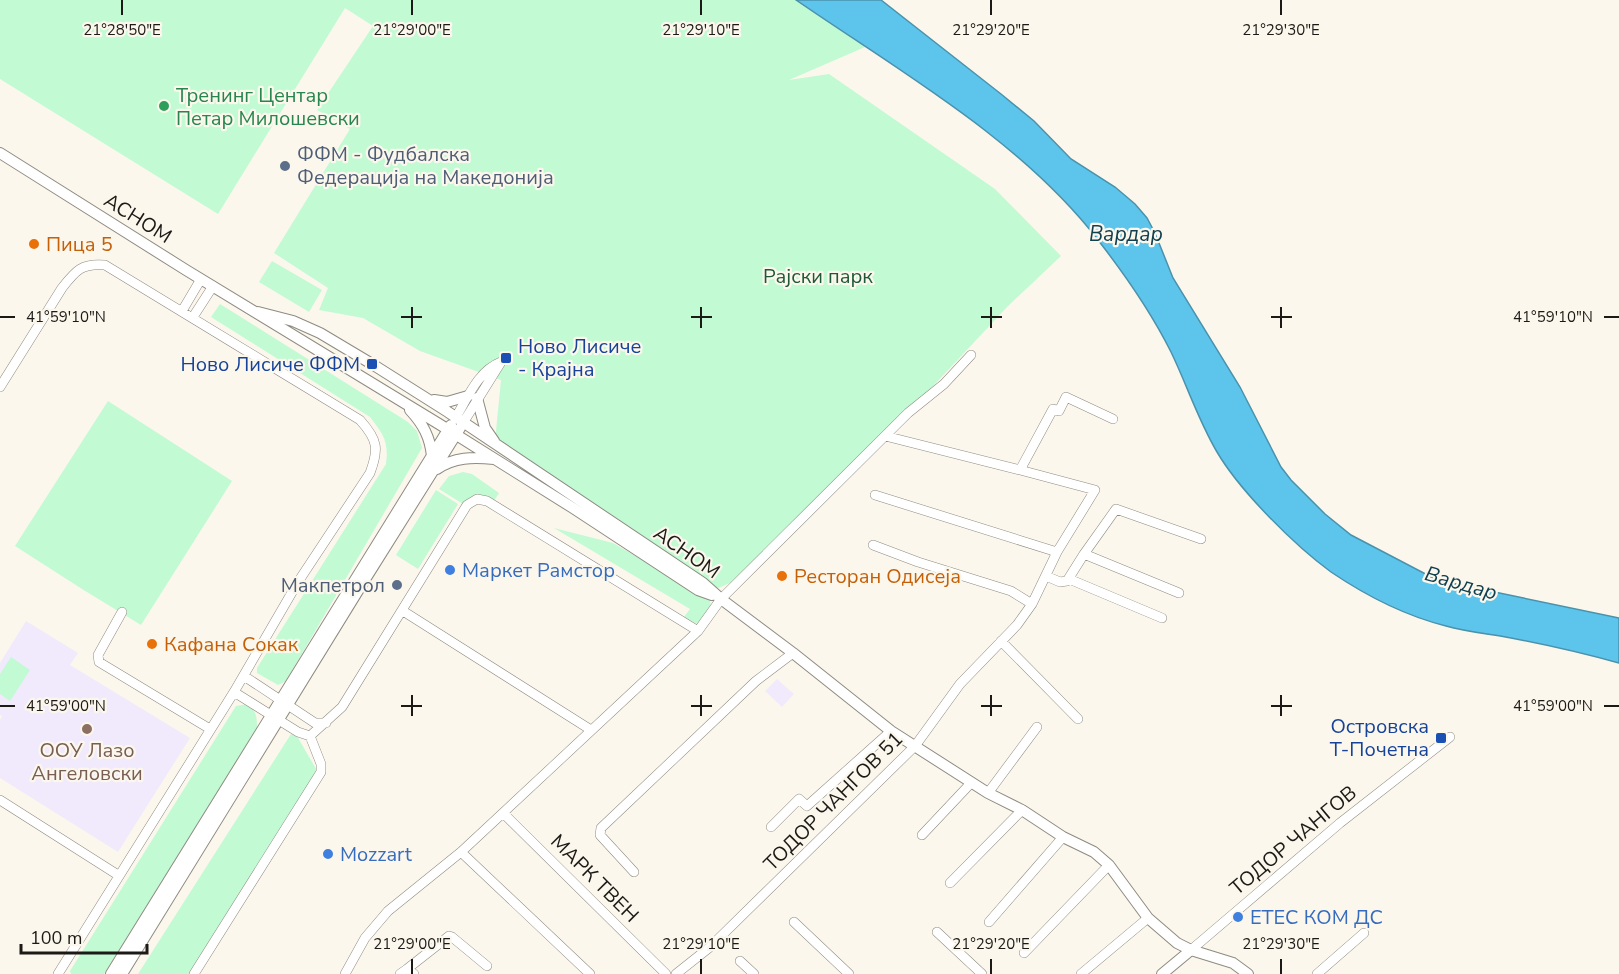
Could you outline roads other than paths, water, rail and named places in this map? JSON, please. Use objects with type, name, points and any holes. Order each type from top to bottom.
[{"type":"street","name":"АСНОМ","points":[[0,153],[452,432],[698,590],[721,599]]},
{"type":"street","points":[[0,386],[73,274],[83,266],[105,265],[360,420],[372,433],[376,442],[375,460],[370,473],[298,582],[234,692],[58,974]]},
{"type":"street","points":[[182,311],[201,279]]},
{"type":"street","points":[[193,317],[213,286]]},
{"type":"street","name":"АСНОМ","points":[[258,312],[294,321],[320,333],[424,396],[703,583],[721,599]]},
{"type":"street","points":[[345,974],[365,938],[388,911],[461,852],[698,631],[721,599],[908,413],[945,384],[971,355]]},
{"type":"street","points":[[424,396],[447,402],[473,397]]},
{"type":"street","points":[[284,703],[430,476],[473,397]]},
{"type":"street","points":[[473,397],[485,428],[498,446]]},
{"type":"street","points":[[1020,470],[1053,409],[1059,411],[1066,397],[1113,419]]},
{"type":"street","points":[[401,401],[428,435],[432,456]]},
{"type":"street","points":[[122,974],[432,456],[452,432]]},
{"type":"street","name":"ТОДОР ЧАНГОВ 51","points":[[676,974],[710,947],[915,746],[960,684],[1017,625],[1032,604],[1057,552],[1095,490],[885,436]]},
{"type":"street","points":[[430,476],[446,463],[473,458],[495,459]]},
{"type":"street","points":[[875,495],[1057,552]]},
{"type":"street","points":[[310,736],[342,707],[467,505],[477,499],[487,501],[698,631]]},
{"type":"street","points":[[1046,576],[1062,582],[1069,579],[1116,509],[1201,539]]},
{"type":"street","points":[[873,545],[918,562],[1011,591],[1032,604]]},
{"type":"street","points":[[1084,554],[1179,593]]},
{"type":"street","points":[[1069,579],[1162,618]]},
{"type":"street","points":[[721,599],[891,731],[971,783],[1022,810],[1063,837],[1094,852],[1108,865],[1148,918],[1177,943],[1191,950],[1233,963],[1248,974]]},
{"type":"street","points":[[403,611],[591,730]]},
{"type":"street","points":[[122,612],[98,655],[99,662],[210,729]]},
{"type":"street","points":[[1001,641],[1078,719]]},
{"type":"street","points":[[634,872],[600,835],[601,828],[756,681],[793,653]]},
{"type":"street","points":[[243,676],[315,723],[327,723]]},
{"type":"street","points":[[234,692],[298,732],[310,736]]},
{"type":"street","points":[[111,974],[275,718]]},
{"type":"street","points":[[988,793],[1037,727]]},
{"type":"street","points":[[771,827],[798,799],[807,806],[891,731]]},
{"type":"street","points":[[194,974],[321,772],[321,764],[310,736]]},
{"type":"street","name":"ТОДОР ЧАНГОВ","points":[[1162,974],[1340,823],[1450,737]]},
{"type":"street","points":[[922,835],[971,783]]},
{"type":"street","points":[[0,800],[118,875]]},
{"type":"street","points":[[950,883],[1022,810]]},
{"type":"street","name":"МАРК ТВЕН","points":[[503,813],[664,972]]},
{"type":"street","points":[[989,922],[1063,837]]},
{"type":"street","points":[[461,852],[590,974]]},
{"type":"street","points":[[1024,953],[1108,865]]},
{"type":"street","points":[[1081,974],[1148,918]]},
{"type":"street","points":[[794,922],[849,974]]},
{"type":"street","points":[[937,932],[982,974]]},
{"type":"street","points":[[1317,974],[1364,933]]},
{"type":"street","points":[[407,972],[448,936],[487,966]]},
{"type":"street","points":[[740,960],[754,974]]},
{"type":"water","name":"Вардар","points":[[796,0],[881,0],[1034,121],[1071,159],[1115,187],[1135,204],[1147,218],[1173,278],[1240,387],[1281,467],[1325,514],[1351,535],[1437,580],[1619,618],[1619,663],[1552,646],[1462,630],[1431,622],[1372,597],[1316,561],[1253,500],[1227,467],[1210,440],[1171,352],[1146,308],[1098,240],[1067,204],[1033,170],[957,109]]},
{"type":"place","name":"Тренинг Центар Петар Милошевски","points":[[164,106]]},
{"type":"place","name":"ФФМ - Фудбалска Федерација на Македонија","points":[[285,166]]},
{"type":"place","name":"Пица 5","points":[[34,244]]},
{"type":"place","name":"Ново Лисиче - Крајна","points":[[506,358]]},
{"type":"place","name":"Ново Лисиче ФФМ","points":[[372,364]]},
{"type":"place","name":"Маркет Рамстор","points":[[450,570]]},
{"type":"place","name":"Ресторан Одисеја","points":[[782,576]]},
{"type":"place","name":"Макпетрол","points":[[397,585]]},
{"type":"place","name":"Кафана Сокак","points":[[152,644]]},
{"type":"place","name":"ООУ Лазо Ангеловски","points":[[87,729]]},
{"type":"place","name":"Островска Т-Почетна","points":[[1441,738]]},
{"type":"place","name":"Mozzart","points":[[328,854]]},
{"type":"place","name":"ЕТЕС КОМ ДС","points":[[1238,917]]},
{"type":"park label","name":"Рајски парк","points":[[818,276]]}]
